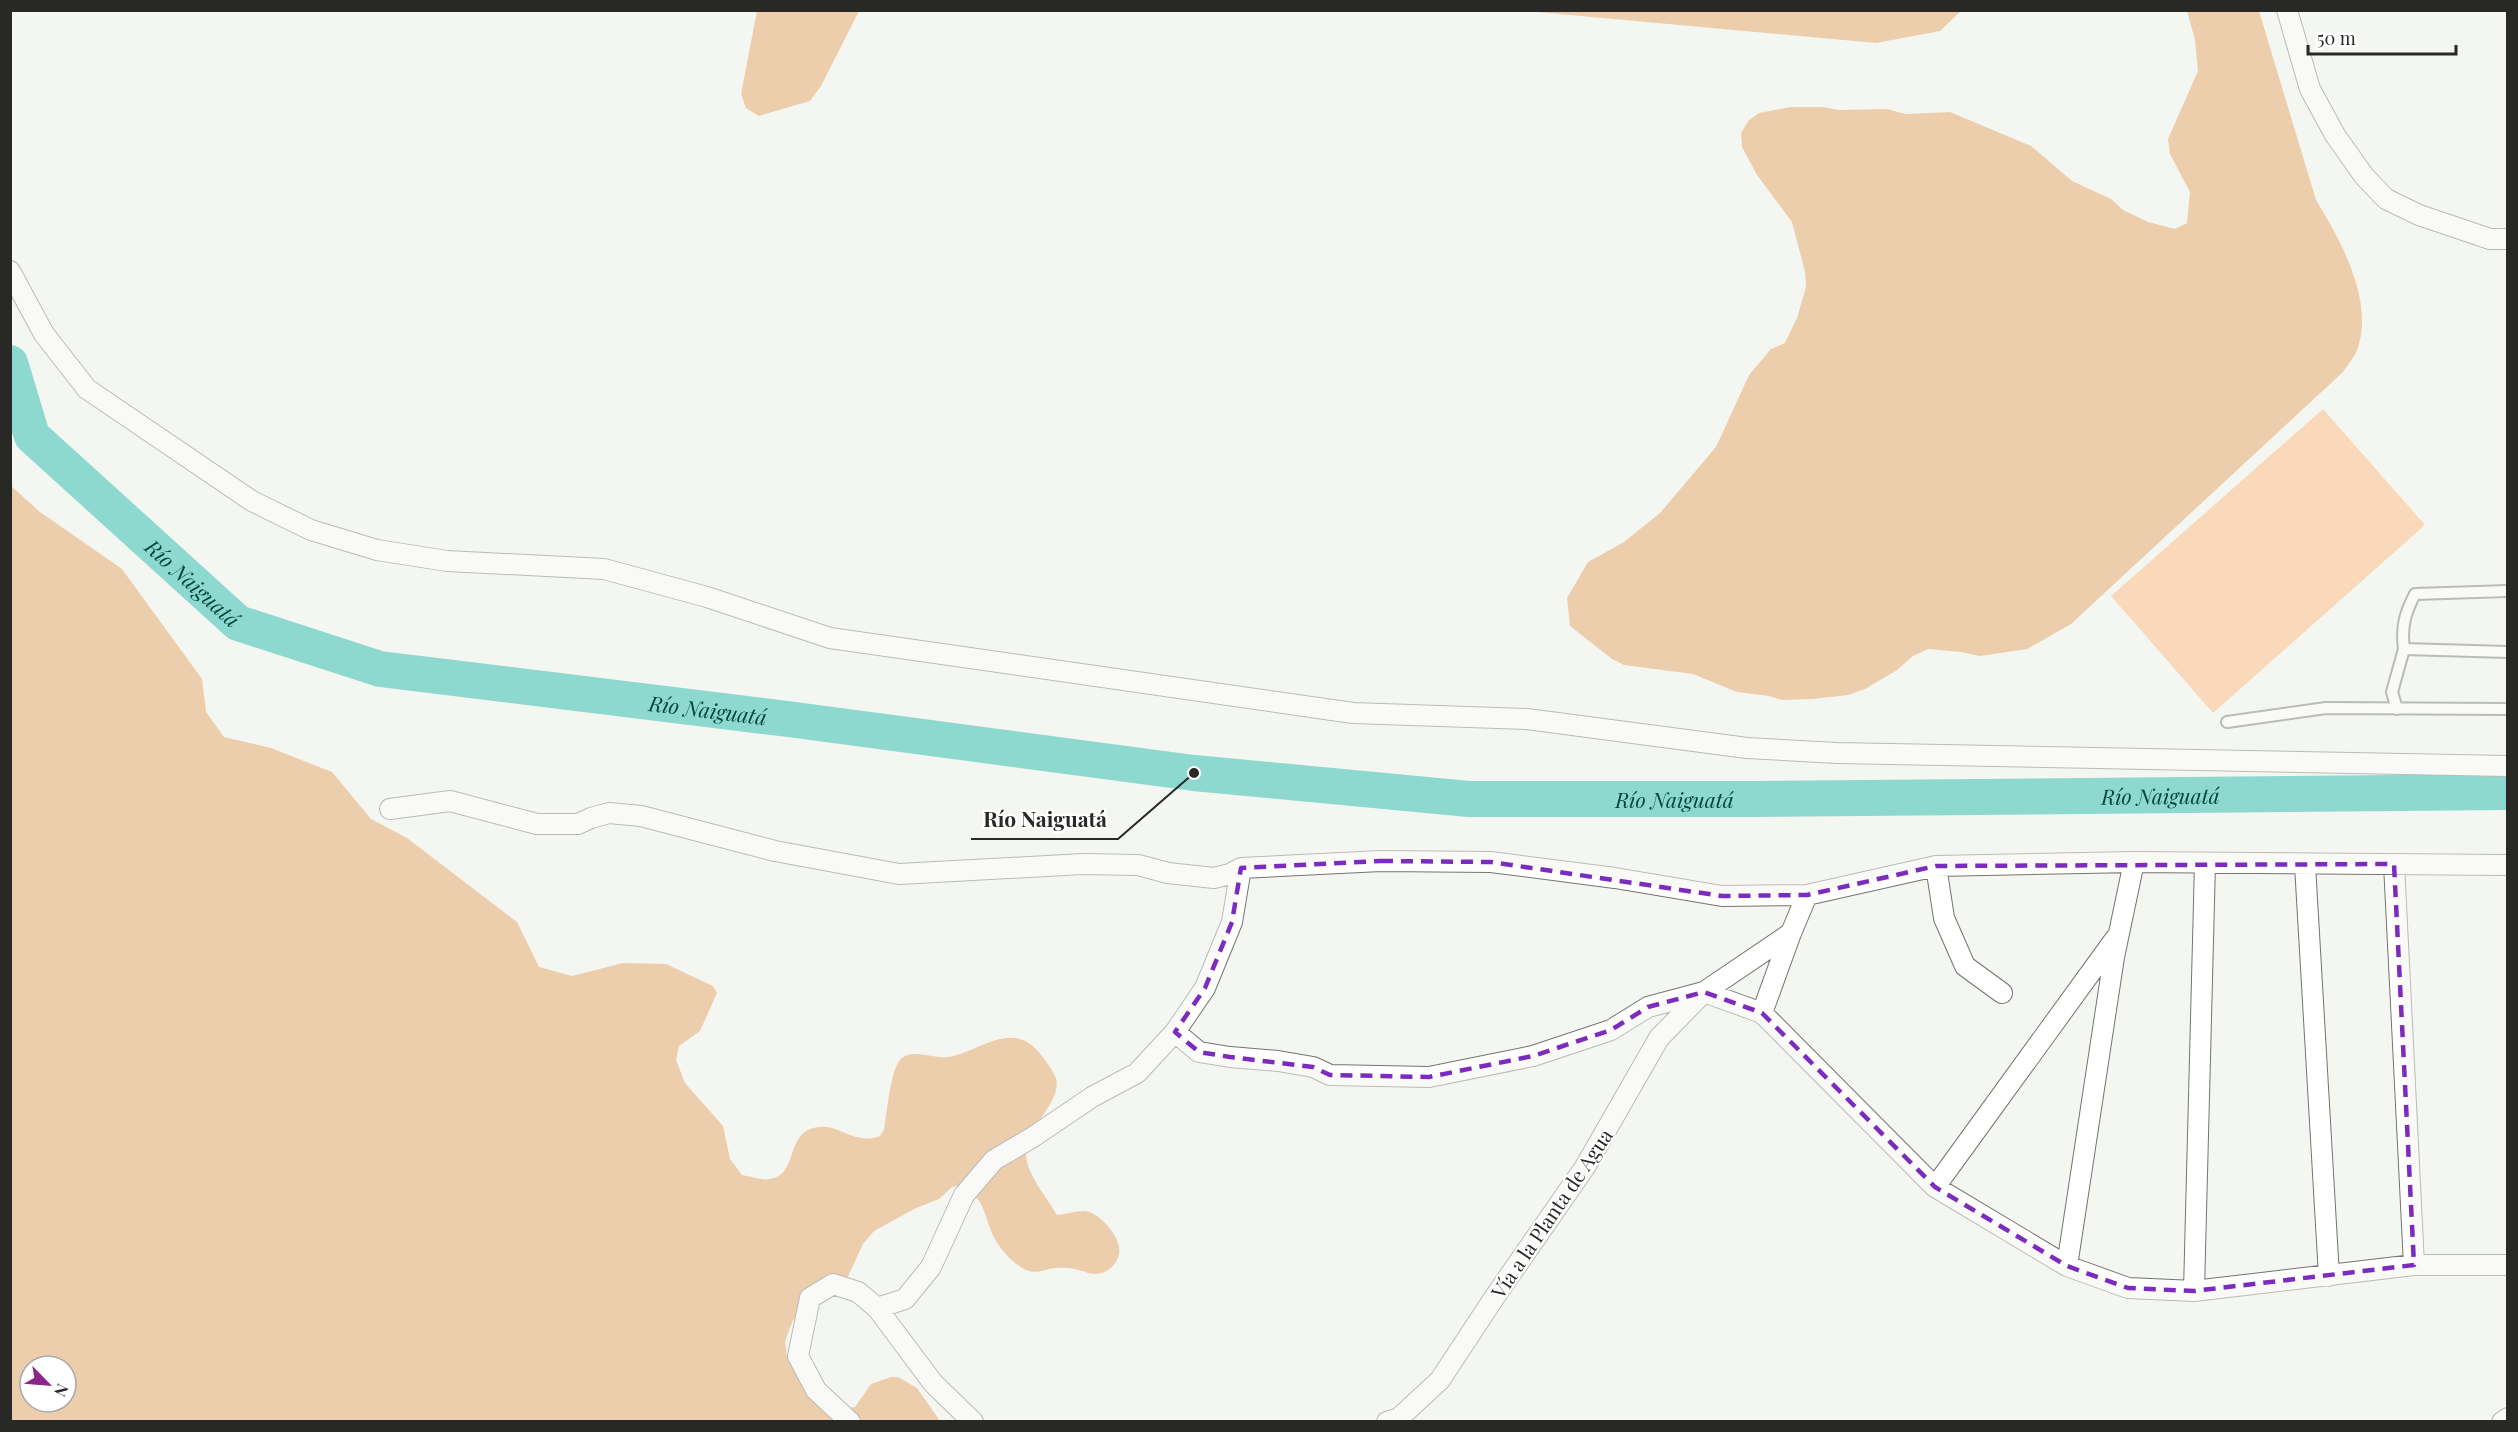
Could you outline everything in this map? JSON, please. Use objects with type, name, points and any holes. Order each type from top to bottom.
[{"type":"street","points":[[2287,10],[2310,88],[2335,135],[2364,176],[2386,199],[2419,215],[2490,239],[2508,239]]},
{"type":"street","points":[[10,271],[44,334],[87,389],[224,483],[281,516],[342,541],[412,557],[604,569],[707,597],[830,638],[1353,713],[1527,719],[1747,748],[1837,753],[2508,766]]},
{"type":"street","points":[[390,809],[450,801],[537,824],[578,824],[609,813],[641,816],[775,851],[899,874],[1138,865],[1168,873],[1214,878],[1230,874],[1241,868],[1381,861],[1491,862],[1614,878],[1722,896],[1807,895],[1936,866],[2134,862],[2508,865]]},
{"type":"street","points":[[2067,1266],[2120,933],[2134,862]]},
{"type":"street","points":[[2194,1291],[2205,863]]},
{"type":"street","points":[[2394,864],[2414,1265]]},
{"type":"street","points":[[2305,865],[2329,1276]]},
{"type":"street","points":[[1936,866],[1944,918],[1965,966],[2002,993]]},
{"type":"street","points":[[877,1308],[905,1299],[931,1267],[964,1195],[994,1160],[1092,1097],[1137,1073],[1175,1032],[1205,988],[1232,922],[1241,868]]},
{"type":"street","points":[[1762,1013],[1807,895]]},
{"type":"street","points":[[1175,1032],[1199,1052],[1230,1058],[1278,1061],[1313,1067],[1330,1075],[1429,1077],[1533,1056],[1611,1030],[1648,1007],[1704,992],[1791,933]]},
{"type":"street","points":[[1935,1187],[2120,933]]},
{"type":"street","points":[[1704,992],[1762,1013],[1935,1187],[2067,1266],[2128,1288],[2194,1291],[2414,1265],[2508,1265]]},
{"type":"street","name":"Vía a la Planta de Agua","points":[[1387,1422],[1399,1418],[1440,1380],[1585,1167],[1659,1038],[1704,992]]},
{"type":"street","points":[[850,1422],[816,1390],[798,1356],[810,1298],[833,1284],[858,1292],[877,1308],[933,1383],[973,1422]]},
{"type":"street","points":[[2502,1422],[2508,1418]]},
{"type":"lane","points":[[2397,709],[2392,692],[2404,649],[2402,635],[2404,616],[2415,594],[2508,591]]},
{"type":"lane","points":[[2404,649],[2508,652]]},
{"type":"lane","points":[[2227,722],[2326,708],[2508,709]]},
{"type":"highlighted area","points":[[1381,861],[1491,862],[1722,896],[1807,895],[1936,866],[2394,864],[2414,1265],[2194,1291],[2128,1288],[2067,1266],[1935,1187],[1762,1013],[1704,992],[1648,1007],[1611,1030],[1533,1056],[1429,1077],[1330,1075],[1313,1067],[1199,1052],[1175,1032],[1205,988],[1232,922],[1241,868]]},
{"type":"shaded area","points":[[757,11],[859,11],[821,86],[810,101],[759,116],[746,108],[741,94]]},
{"type":"shaded area","points":[[1526,11],[1961,11],[1940,31],[1876,43]]},
{"type":"shaded area","points":[[2187,11],[2259,11],[2316,200],[2344,250],[2357,288],[2362,326],[2359,344],[2355,355],[2343,372],[2071,624],[2027,649],[1980,656],[1928,649],[1913,656],[1897,670],[1865,689],[1848,695],[1782,700],[1737,692],[1693,674],[1624,665],[1612,659],[1570,626],[1567,598],[1588,562],[1624,542],[1660,513],[1716,447],[1749,375],[1771,349],[1785,343],[1797,318],[1806,287],[1805,272],[1792,222],[1757,175],[1742,147],[1741,133],[1749,120],[1759,113],[1791,107],[1823,107],[1839,110],[1887,109],[1905,114],[1950,112],[2031,146],[2072,181],[2111,199],[2123,210],[2148,222],[2175,229],[2187,223],[2190,192],[2170,154],[2168,139],[2198,71],[2195,40]]},
{"type":"shaded area","points":[[2323,409],[2425,525],[2213,713],[2111,596]]},
{"type":"shaded area","points":[[10,485],[40,512],[122,569],[202,679],[206,712],[224,737],[271,748],[332,772],[371,819],[407,838],[517,922],[539,967],[572,976],[623,963],[666,964],[713,986],[717,993],[700,1031],[679,1046],[676,1060],[685,1083],[723,1126],[730,1159],[742,1175],[763,1179],[778,1176],[788,1165],[801,1135],[818,1127],[836,1129],[860,1138],[880,1136],[884,1130],[894,1074],[900,1060],[905,1056],[917,1054],[949,1057],[1005,1038],[1016,1038],[1027,1042],[1037,1050],[1055,1076],[1057,1085],[1051,1103],[1028,1141],[1026,1158],[1029,1167],[1057,1215],[1081,1211],[1090,1212],[1109,1227],[1119,1248],[1119,1254],[1112,1267],[1098,1274],[1065,1268],[1036,1272],[1023,1268],[1005,1254],[992,1234],[977,1198],[960,1185],[952,1187],[939,1199],[916,1208],[874,1231],[863,1244],[845,1283],[827,1300],[793,1320],[785,1341],[787,1357],[808,1387],[840,1409],[855,1407],[871,1384],[898,1377],[917,1388],[940,1421],[11,1421]]},
{"type":"waterway","name":"Río Naiguatá","points":[[10,363],[32,436],[238,623],[380,669],[788,719],[1194,773],[1469,799],[1761,799],[2508,792]]},
{"type":"place","name":"Río Naiguatá","points":[[1194,773]]}]
